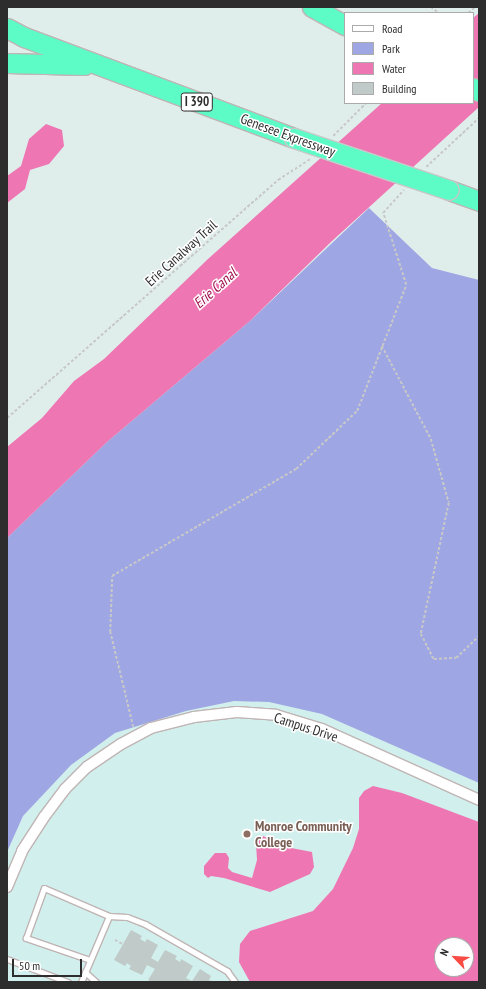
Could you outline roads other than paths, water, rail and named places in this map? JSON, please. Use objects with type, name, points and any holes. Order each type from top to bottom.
[{"type":"highway","points":[[312,7],[344,24]]},
{"type":"highway","name":"Genesee Expressway","points":[[7,28],[24,37],[99,66],[294,138],[479,201]]},
{"type":"highway","name":"I 390","points":[[7,63],[99,66]]},
{"type":"street","name":"Campus Drive","points":[[7,887],[22,851],[65,789],[87,767],[135,736],[151,728],[194,717],[237,712],[276,715],[322,729],[479,800]]},
{"type":"lane","points":[[90,960],[26,938],[44,888],[109,916],[127,917],[145,924],[227,971],[235,982]]},
{"type":"lane","points":[[81,982],[109,916]]},
{"type":"lane","points":[[7,959],[68,982]]},
{"type":"lane","points":[[85,972],[96,982]]},
{"type":"water","name":"Erie Canal","points":[[479,13],[479,107],[332,241],[251,320],[107,442],[7,538],[7,447],[42,418],[74,381],[104,359],[208,259],[381,104],[474,104],[474,17]]},
{"type":"water","points":[[46,124],[62,130],[64,146],[49,164],[30,170],[25,189],[7,203],[7,176],[21,166],[29,139]]},
{"type":"water","points":[[373,786],[402,793],[479,822],[479,982],[250,982],[239,962],[240,944],[250,931],[313,911],[333,889],[353,848],[359,829],[359,798],[364,791]]},
{"type":"water","points":[[263,836],[286,847],[312,852],[314,867],[310,874],[270,892],[224,878],[211,876],[208,878],[204,874],[204,866],[215,853],[226,853],[229,858],[228,868],[232,872],[252,878],[257,860],[256,844]]},
{"type":"place","name":"Monroe Community College","points":[[247,834]]}]
